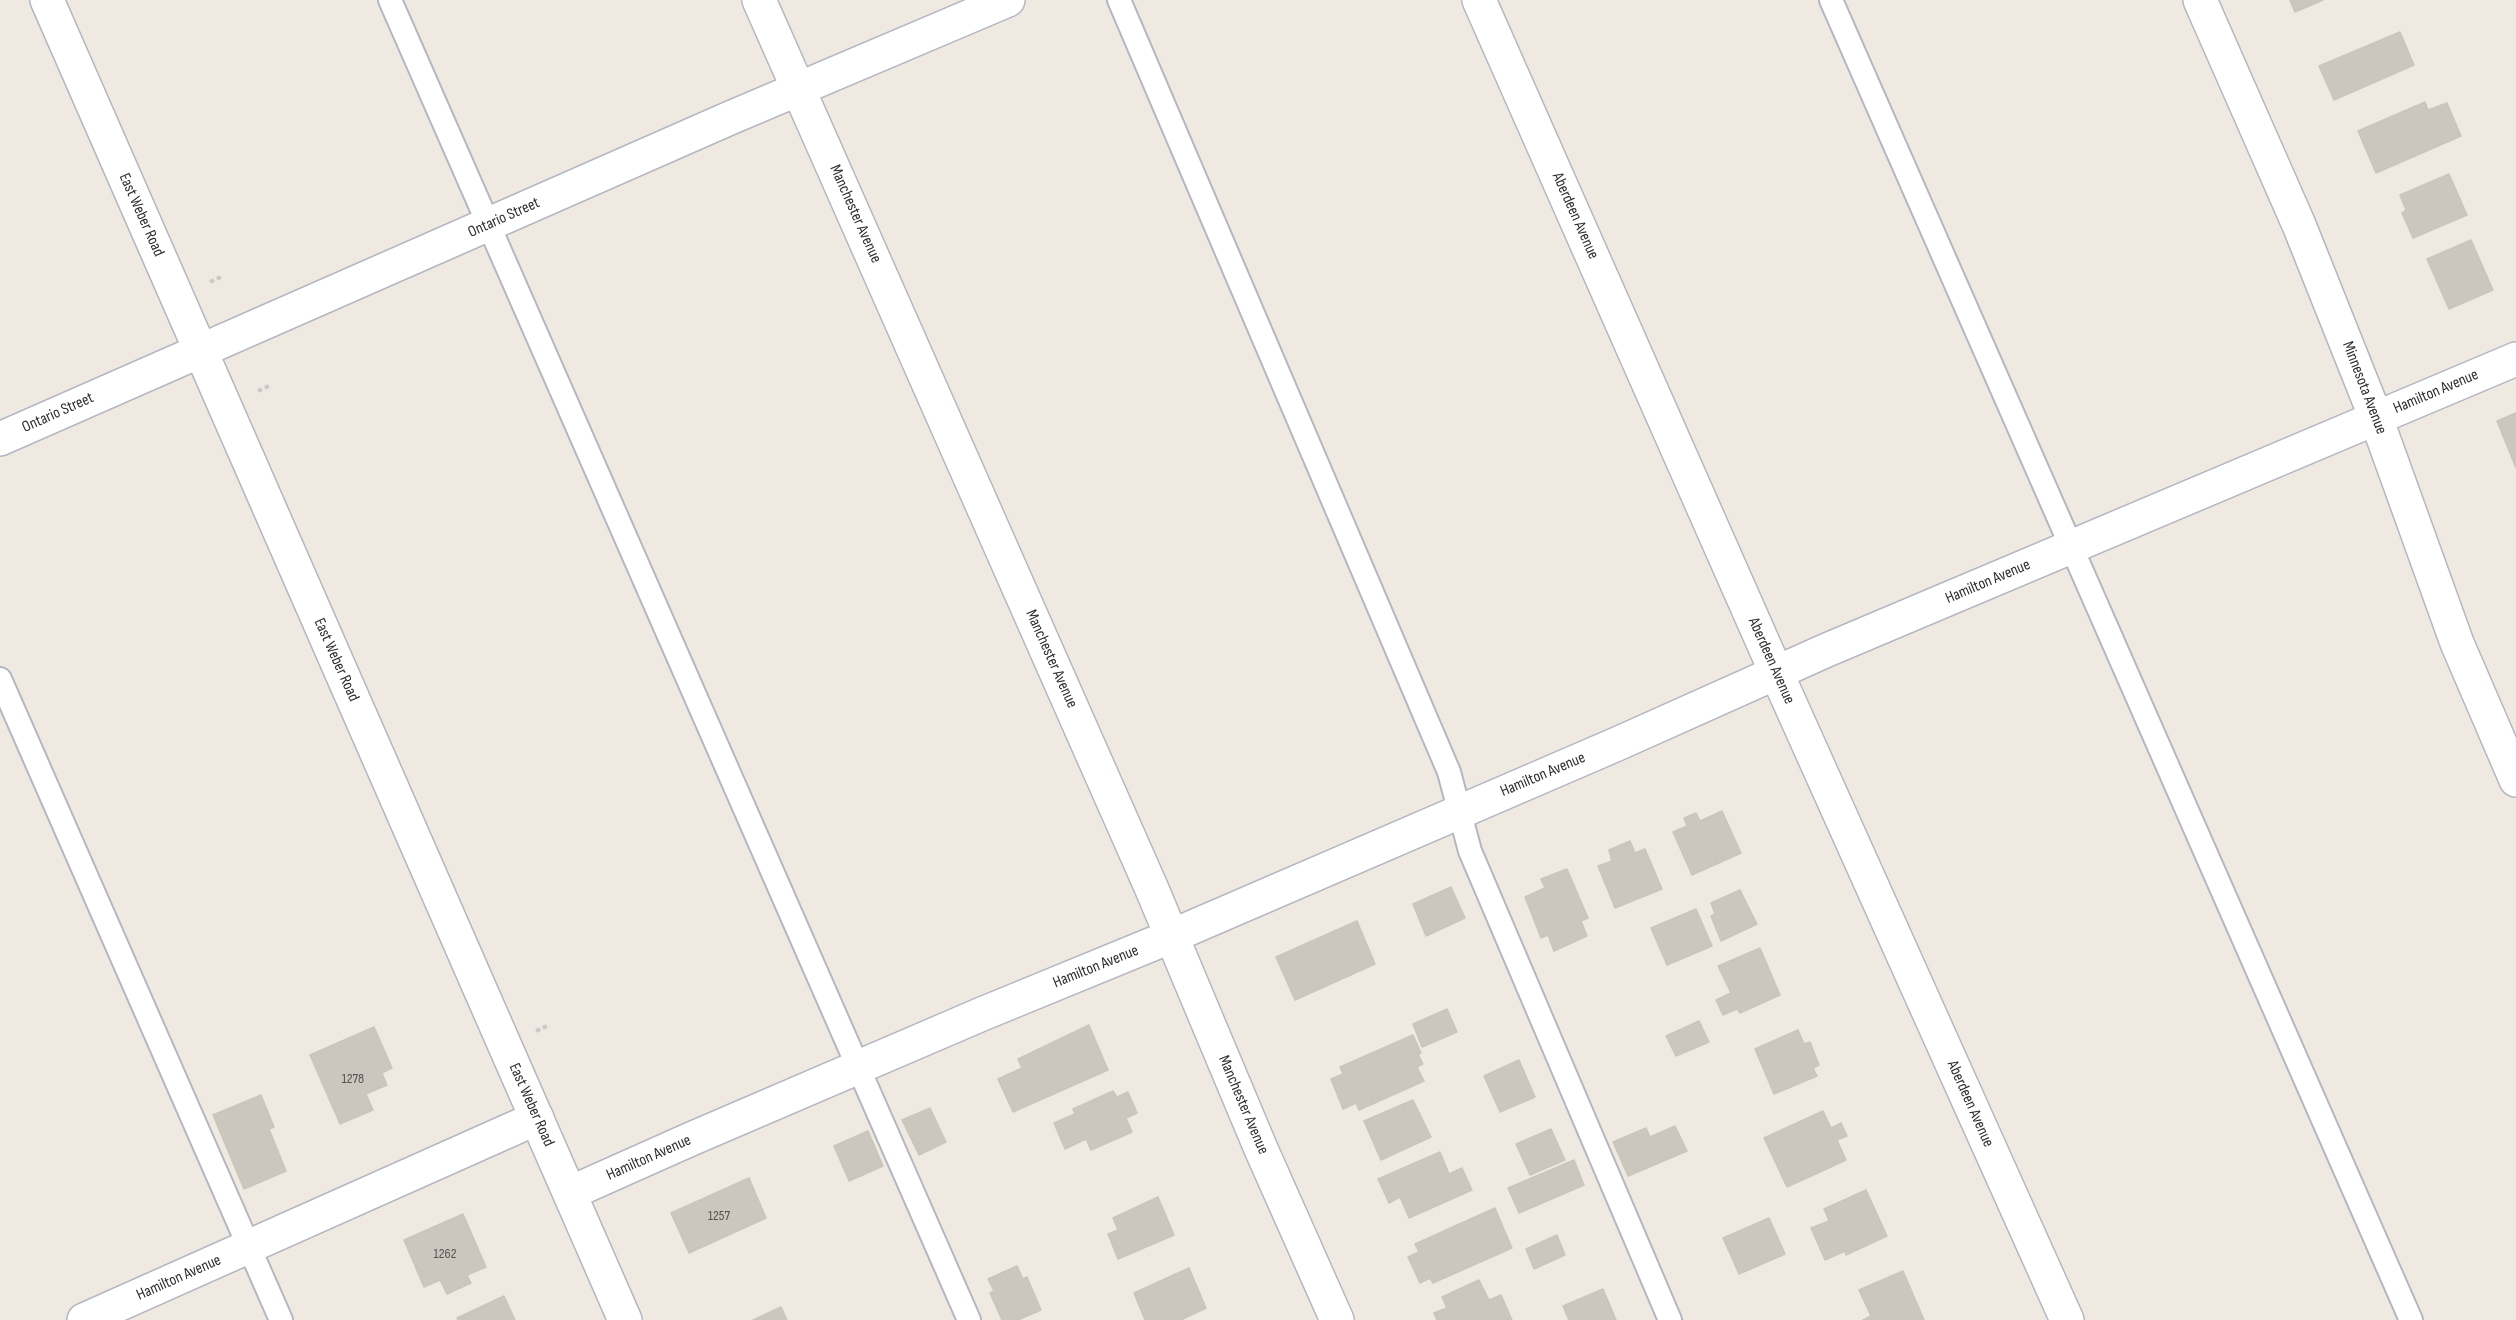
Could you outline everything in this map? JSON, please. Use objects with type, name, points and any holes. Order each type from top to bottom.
[{"type":"street","name":"East Weber Road","points":[[47,0],[625,1320]]},
{"type":"street","name":"Manchester Avenue","points":[[759,0],[1172,936],[1254,1132],[1337,1320]]},
{"type":"street","name":"Ontario Street","points":[[0,439],[798,89],[1008,0]]},
{"type":"street","name":"Aberdeen Avenue","points":[[1479,0],[1776,672],[2067,1320]]},
{"type":"street","name":"Minnesota Avenue","points":[[2200,0],[2299,225],[2376,418],[2457,643],[2516,780]]},
{"type":"street","name":"Hamilton Avenue","points":[[570,1193],[858,1067],[1172,936],[1776,672],[2516,359]]},
{"type":"street","name":"Hamilton Avenue","points":[[84,1320],[537,1118]]},
{"type":"lane","points":[[390,0],[969,1320]]},
{"type":"lane","points":[[1119,0],[1449,772],[1470,851],[1670,1320]]},
{"type":"lane","points":[[1831,0],[2411,1320]]},
{"type":"lane","points":[[0,679],[281,1320]]},
{"type":"building","points":[[2290,0],[2323,0],[2295,12]]},
{"type":"building","points":[[2400,32],[2414,65],[2334,100],[2319,66]]},
{"type":"building","points":[[2425,102],[2428,110],[2447,103],[2461,136],[2376,173],[2358,131]]},
{"type":"building","points":[[2449,174],[2467,215],[2413,238],[2402,213],[2406,210],[2400,195]]},
{"type":"building","points":[[2471,240],[2493,290],[2449,309],[2427,259]]},
{"type":"building","points":[[2516,413],[2516,468],[2497,421]]},
{"type":"building","points":[[1722,811],[1741,853],[1692,875],[1673,832],[1687,826],[1684,818],[1696,813],[1700,821]]},
{"type":"building","points":[[1630,841],[1635,853],[1645,849],[1662,889],[1615,908],[1598,866],[1612,861],[1609,850]]},
{"type":"building","points":[[1567,869],[1588,918],[1581,921],[1587,936],[1554,951],[1548,935],[1541,938],[1525,897],[1545,888],[1541,879]]},
{"type":"building","points":[[1451,887],[1465,918],[1426,936],[1413,904]]},
{"type":"building","points":[[1740,890],[1757,924],[1721,941],[1711,916],[1715,914],[1711,903]]},
{"type":"building","points":[[1696,909],[1712,946],[1667,965],[1651,928]]},
{"type":"building","points":[[1357,921],[1375,964],[1295,1000],[1276,957]]},
{"type":"building","points":[[1760,948],[1780,995],[1740,1013],[1737,1009],[1723,1015],[1716,1000],[1731,993],[1718,966]]},
{"type":"building","points":[[1447,1009],[1457,1032],[1422,1047],[1413,1024]]},
{"type":"building","points":[[1699,1021],[1709,1042],[1676,1056],[1666,1036]]},
{"type":"building","points":[[1089,1025],[1108,1070],[1013,1112],[998,1079],[1022,1068],[1018,1059]]},
{"type":"building","points":[[374,1027],[392,1068],[382,1073],[387,1085],[366,1094],[373,1110],[340,1124],[310,1055]]},
{"type":"building","points":[[1798,1030],[1804,1044],[1810,1042],[1819,1065],[1813,1068],[1817,1076],[1774,1094],[1755,1049]]},
{"type":"building","points":[[1413,1035],[1421,1053],[1418,1054],[1423,1064],[1417,1067],[1424,1081],[1359,1110],[1356,1103],[1343,1109],[1331,1079],[1343,1074],[1340,1067]]},
{"type":"building","points":[[1519,1060],[1535,1097],[1500,1112],[1484,1076]]},
{"type":"building","points":[[1113,1091],[1117,1097],[1128,1092],[1137,1113],[1126,1118],[1132,1132],[1091,1150],[1086,1139],[1065,1149],[1054,1123],[1075,1114],[1073,1109]]},
{"type":"building","points":[[261,1095],[274,1127],[269,1129],[286,1171],[244,1189],[213,1115]]},
{"type":"building","points":[[1413,1100],[1431,1137],[1381,1160],[1364,1121]]},
{"type":"building","points":[[930,1108],[946,1142],[919,1155],[902,1120]]},
{"type":"building","points":[[1823,1111],[1831,1128],[1841,1123],[1847,1136],[1837,1140],[1846,1160],[1787,1187],[1764,1138]]},
{"type":"building","points":[[1675,1126],[1687,1151],[1628,1176],[1613,1142],[1646,1128],[1650,1137]]},
{"type":"building","points":[[1551,1129],[1565,1160],[1530,1175],[1516,1144]]},
{"type":"building","points":[[868,1131],[883,1166],[849,1181],[834,1146]]},
{"type":"building","points":[[1440,1152],[1449,1174],[1462,1168],[1472,1190],[1409,1218],[1400,1197],[1389,1203],[1378,1179]]},
{"type":"building","points":[[1574,1160],[1584,1185],[1519,1213],[1508,1188]]},
{"type":"building","points":[[749,1178],[766,1218],[689,1253],[671,1213]]},
{"type":"building","points":[[1866,1190],[1887,1236],[1846,1255],[1845,1251],[1825,1260],[1811,1228],[1829,1221],[1824,1209]]},
{"type":"building","points":[[1158,1197],[1174,1235],[1118,1259],[1108,1234],[1118,1230],[1113,1218]]},
{"type":"building","points":[[1495,1208],[1512,1248],[1433,1283],[1430,1278],[1420,1283],[1408,1257],[1419,1252],[1415,1244]]},
{"type":"building","points":[[463,1214],[486,1267],[467,1275],[471,1283],[447,1294],[440,1280],[424,1287],[404,1240]]},
{"type":"building","points":[[1769,1218],[1785,1254],[1739,1274],[1723,1238]]},
{"type":"building","points":[[1557,1235],[1565,1255],[1534,1269],[1526,1249]]},
{"type":"building","points":[[1017,1266],[1023,1279],[1027,1277],[1041,1310],[1018,1320],[1002,1320],[990,1293],[994,1291],[988,1279]]},
{"type":"building","points":[[1189,1268],[1206,1308],[1181,1320],[1145,1320],[1134,1293]]},
{"type":"building","points":[[1903,1271],[1924,1320],[1863,1320],[1871,1316],[1859,1290]]},
{"type":"building","points":[[1479,1280],[1489,1300],[1501,1295],[1512,1320],[1437,1320],[1434,1313],[1447,1308],[1442,1297]]},
{"type":"building","points":[[1603,1289],[1616,1320],[1569,1320],[1563,1306]]},
{"type":"building","points":[[504,1296],[515,1320],[458,1320],[457,1318]]},
{"type":"building","points":[[781,1307],[787,1320],[753,1320]]}]
